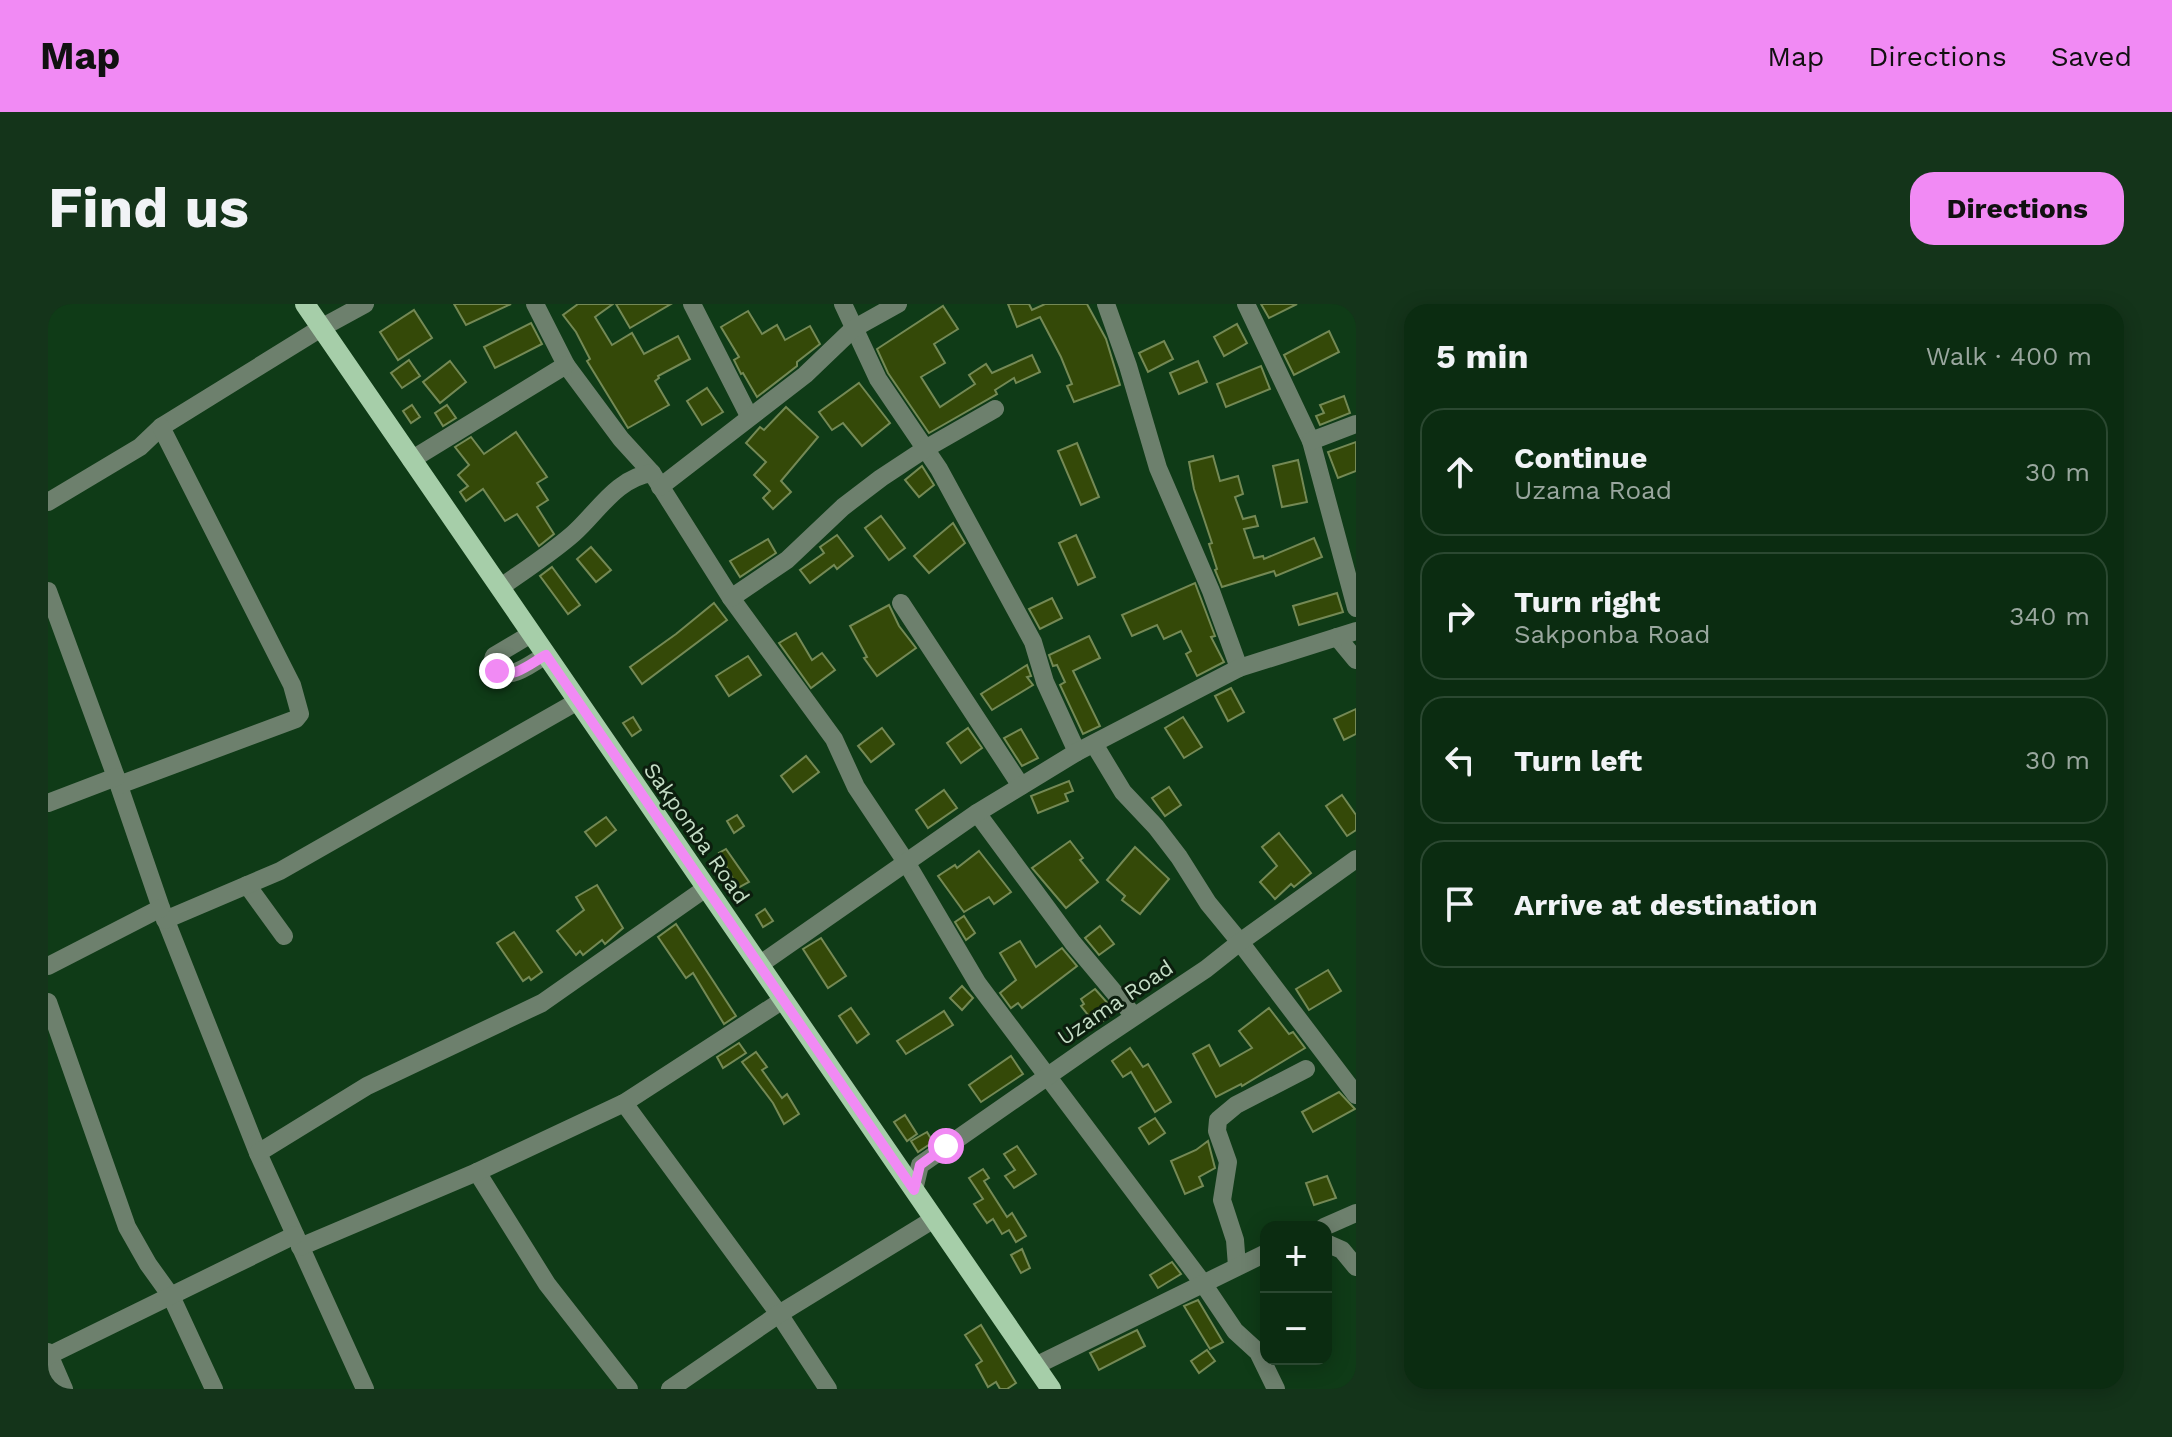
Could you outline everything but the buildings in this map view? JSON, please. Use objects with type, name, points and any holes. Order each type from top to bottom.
[{"type":"main road","name":"Sakponba Road","points":[[305,304],[1051,1389]]},
{"type":"street","points":[[48,502],[140,447],[161,427],[365,304]]},
{"type":"street","points":[[535,304],[566,365],[656,480],[731,598],[834,739],[856,787],[906,862],[978,984],[1202,1282],[1235,1331],[1258,1352],[1276,1389]]},
{"type":"street","points":[[692,304],[749,416]]},
{"type":"street","points":[[843,304],[890,400],[954,496],[1033,642],[1045,682],[1086,748],[1156,827],[1208,903],[1356,1095]]},
{"type":"street","points":[[501,587],[574,533],[621,486],[637,476],[656,480],[805,375],[853,329],[898,304]]},
{"type":"street","points":[[1106,304],[1158,468],[1211,591],[1239,668]]},
{"type":"street","points":[[1246,304],[1311,441],[1356,608]]},
{"type":"street","points":[[411,460],[566,365]]},
{"type":"street","points":[[731,598],[787,560],[843,507],[925,449],[995,409]]},
{"type":"street","points":[[1311,441],[1356,424]]},
{"type":"street","points":[[48,803],[296,719],[300,714],[292,685],[161,427]]},
{"type":"street","points":[[48,591],[163,914],[258,1153],[365,1389]]},
{"type":"street","points":[[901,603],[1021,786]]},
{"type":"street","points":[[759,965],[977,813],[1086,748],[1239,668],[1356,631]]},
{"type":"street","points":[[531,634],[494,656],[492,663],[497,671],[512,674],[546,655]]},
{"type":"street","points":[[1337,637],[1356,660]]},
{"type":"street","points":[[48,966],[163,914],[280,871],[578,701]]},
{"type":"street","points":[[977,813],[1073,943],[1134,1016]]},
{"type":"street","name":"Uzama Road","points":[[914,1190],[920,1165],[1354,865]]},
{"type":"street","points":[[247,885],[284,936]]},
{"type":"street","points":[[258,1153],[367,1086],[542,1003],[706,888]]},
{"type":"street","points":[[64,1389],[48,1354],[297,1241],[477,1172],[624,1103],[783,1000]]},
{"type":"street","points":[[48,1002],[127,1227],[171,1296],[214,1389]]},
{"type":"street","points":[[1237,1266],[1235,1240],[1222,1200],[1228,1162],[1217,1131],[1218,1120],[1236,1105],[1306,1069]]},
{"type":"street","points":[[624,1103],[779,1314],[828,1389]]},
{"type":"street","points":[[477,1172],[547,1284],[629,1389]]},
{"type":"street","points":[[1332,1224],[1356,1213]]},
{"type":"street","points":[[670,1389],[779,1314],[934,1219]]},
{"type":"street","points":[[1332,1246],[1342,1250],[1356,1267]]},
{"type":"street","points":[[1035,1366],[1260,1256]]},
{"type":"route","points":[[497,671],[512,674],[546,655],[914,1190],[920,1165],[946,1146]]}]
